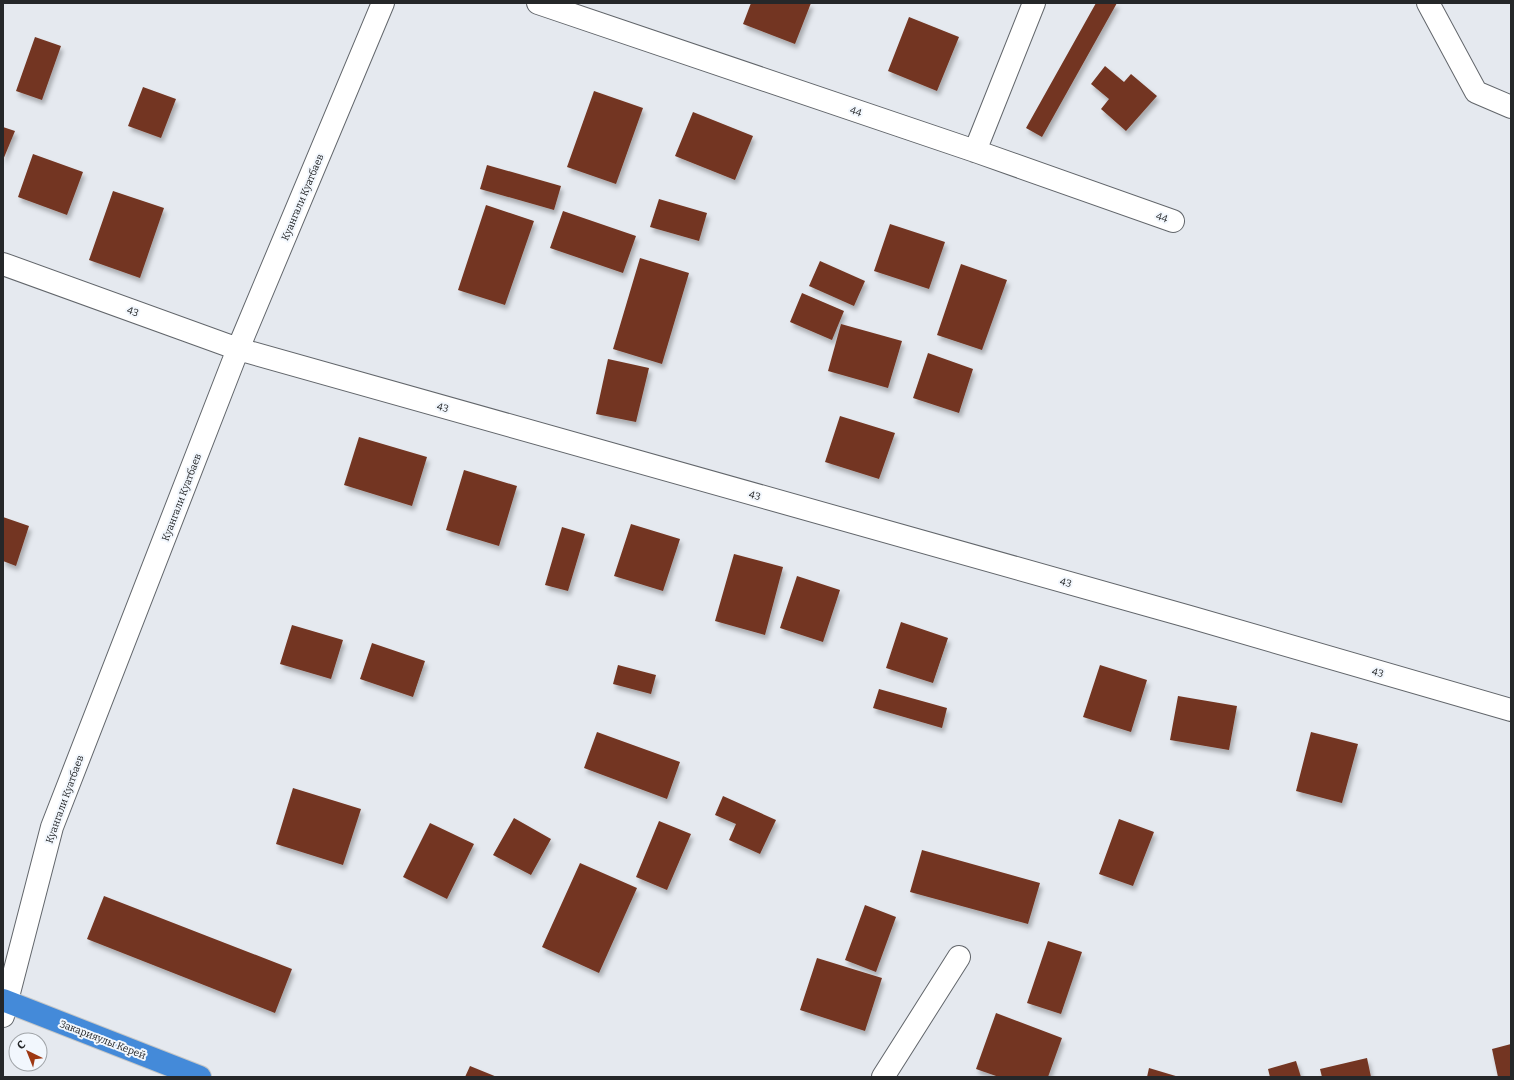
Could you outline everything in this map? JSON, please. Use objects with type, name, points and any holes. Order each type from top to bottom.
[{"type":"highway","name":"Закарияулы Керей","points":[[4,1006],[200,1077]]},
{"type":"street","name":"Куангали Куатбаев","points":[[4,1006],[52,827],[238,349],[383,3]]},
{"type":"street","name":"44","points":[[538,3],[975,151],[1173,221]]},
{"type":"street","points":[[975,151],[1034,3]]},
{"type":"street","points":[[1428,3],[1476,92],[1511,107]]},
{"type":"street","name":"43","points":[[3,264],[238,349],[1190,617],[1511,710]]},
{"type":"street","points":[[883,1077],[959,957]]},
{"type":"building","points":[[751,3],[811,3],[795,44],[743,24]]},
{"type":"building","points":[[1096,3],[1117,3],[1042,137],[1026,128]]},
{"type":"building","points":[[909,17],[959,37],[937,91],[888,71]]},
{"type":"building","points":[[35,37],[61,46],[42,100],[16,91]]},
{"type":"building","points":[[1105,66],[1124,82],[1131,74],[1157,96],[1126,131],[1101,109],[1109,99],[1091,84]]},
{"type":"building","points":[[143,87],[176,99],[161,138],[128,126]]},
{"type":"building","points":[[594,91],[643,108],[616,184],[567,167]]},
{"type":"building","points":[[693,112],[753,136],[735,180],[675,156]]},
{"type":"building","points":[[3,127],[15,131],[3,160]]},
{"type":"building","points":[[33,154],[83,172],[67,215],[18,197]]},
{"type":"building","points":[[487,165],[561,186],[554,210],[480,189]]},
{"type":"building","points":[[113,191],[164,208],[140,278],[89,260]]},
{"type":"building","points":[[659,199],[707,213],[699,241],[650,227]]},
{"type":"building","points":[[486,205],[534,221],[505,305],[458,290]]},
{"type":"building","points":[[563,211],[636,236],[623,273],[550,248]]},
{"type":"building","points":[[890,224],[945,242],[929,289],[874,271]]},
{"type":"building","points":[[640,258],[689,273],[662,364],[613,349]]},
{"type":"building","points":[[820,261],[865,281],[854,306],[809,286]]},
{"type":"building","points":[[961,264],[1007,280],[982,350],[937,335]]},
{"type":"building","points":[[802,293],[844,311],[832,340],[790,322]]},
{"type":"building","points":[[841,324],[902,341],[888,388],[828,371]]},
{"type":"building","points":[[928,353],[973,369],[959,413],[913,398]]},
{"type":"building","points":[[608,359],[649,368],[636,422],[596,414]]},
{"type":"building","points":[[840,416],[895,433],[879,479],[825,462]]},
{"type":"building","points":[[359,437],[427,457],[412,506],[344,485]]},
{"type":"building","points":[[464,470],[517,486],[499,546],[446,530]]},
{"type":"building","points":[[3,517],[29,526],[16,566],[3,561]]},
{"type":"building","points":[[631,524],[680,539],[663,591],[614,576]]},
{"type":"building","points":[[562,527],[585,534],[568,591],[545,585]]},
{"type":"building","points":[[734,554],[783,567],[765,635],[715,621]]},
{"type":"building","points":[[797,576],[840,590],[823,642],[780,628]]},
{"type":"building","points":[[901,622],[948,638],[933,683],[886,668]]},
{"type":"building","points":[[292,625],[343,640],[331,679],[280,664]]},
{"type":"building","points":[[372,643],[425,661],[413,697],[360,679]]},
{"type":"building","points":[[618,665],[656,675],[651,694],[613,684]]},
{"type":"building","points":[[1100,665],[1147,680],[1131,732],[1083,717]]},
{"type":"building","points":[[879,689],[947,708],[942,728],[873,708]]},
{"type":"building","points":[[1178,696],[1237,706],[1229,750],[1170,740]]},
{"type":"building","points":[[597,732],[680,762],[667,799],[584,768]]},
{"type":"building","points":[[1311,732],[1358,744],[1342,803],[1296,791]]},
{"type":"building","points":[[293,788],[361,809],[343,865],[276,844]]},
{"type":"building","points":[[723,796],[776,820],[760,854],[729,840],[736,824],[715,815]]},
{"type":"building","points":[[514,818],[551,839],[531,875],[493,855]]},
{"type":"building","points":[[1119,819],[1154,832],[1133,886],[1099,874]]},
{"type":"building","points":[[659,821],[691,834],[667,890],[636,877]]},
{"type":"building","points":[[430,823],[474,844],[447,899],[403,877]]},
{"type":"building","points":[[922,850],[1040,883],[1028,924],[910,892]]},
{"type":"building","points":[[580,863],[637,888],[599,973],[542,947]]},
{"type":"building","points":[[104,896],[292,969],[275,1013],[87,939]]},
{"type":"building","points":[[865,905],[896,917],[876,972],[845,960]]},
{"type":"building","points":[[1048,941],[1082,952],[1061,1014],[1027,1003]]},
{"type":"building","points":[[817,958],[882,978],[865,1031],[800,1010]]},
{"type":"building","points":[[996,1013],[1062,1038],[1048,1077],[999,1077],[976,1069]]},
{"type":"building","points":[[1511,1044],[1511,1077],[1498,1077],[1492,1049]]},
{"type":"building","points":[[1367,1058],[1371,1077],[1322,1077],[1320,1069]]},
{"type":"building","points":[[1296,1061],[1301,1077],[1270,1077],[1268,1069]]},
{"type":"building","points":[[470,1066],[497,1077],[465,1077]]},
{"type":"building","points":[[1149,1068],[1179,1077],[1147,1077]]}]
